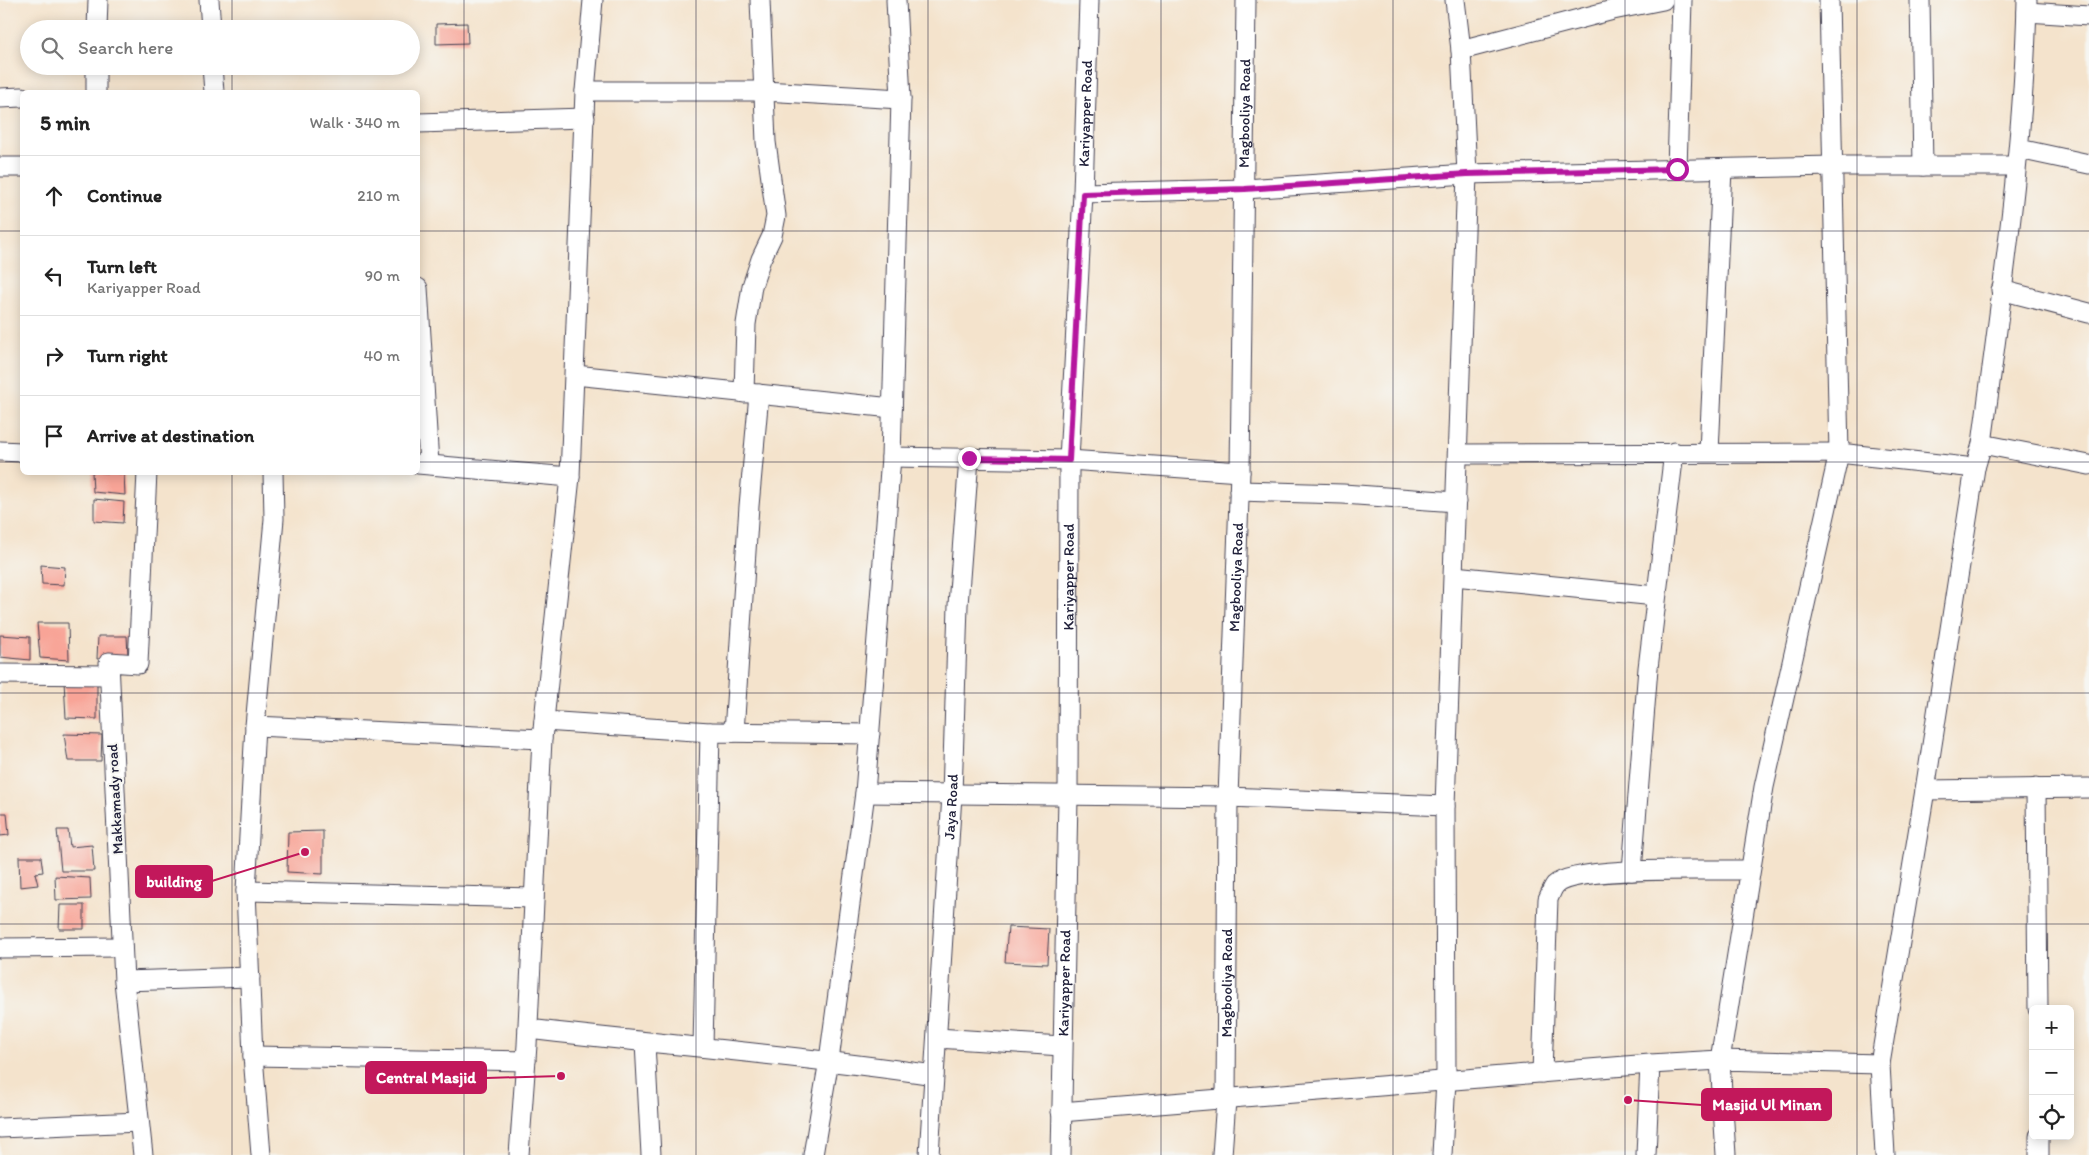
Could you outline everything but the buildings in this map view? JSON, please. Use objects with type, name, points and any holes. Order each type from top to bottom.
[{"type":"street","points":[[97,20],[98,0]]},
{"type":"street","points":[[209,0],[210,20]]},
{"type":"street","points":[[519,1155],[528,1029],[543,730],[570,477],[585,91],[594,0]]},
{"type":"street","points":[[734,732],[749,506],[752,393],[746,324],[752,286],[761,259],[772,236],[776,216],[766,142],[760,0]]},
{"type":"street","points":[[813,1155],[829,1060],[865,793],[891,457],[901,99],[896,0]]},
{"type":"street","name":"Kariyapper Road","points":[[1061,1155],[1068,797],[1069,460],[1083,194],[1089,0]]},
{"type":"street","name":"Magbooliya Road","points":[[1222,1155],[1226,1100],[1228,797],[1239,481],[1245,189],[1246,0]]},
{"type":"street","points":[[1442,1155],[1446,1080],[1445,806],[1459,454],[1467,174],[1461,50],[1455,0]]},
{"type":"street","points":[[1461,50],[1613,10],[1663,0]]},
{"type":"street","points":[[1677,169],[1682,0]]},
{"type":"street","points":[[1726,1155],[1720,1060],[1750,870],[1764,787],[1839,454],[1829,0]]},
{"type":"street","points":[[1920,0],[1923,166]]},
{"type":"street","points":[[1885,1155],[1880,1064],[1975,468],[1982,444],[2017,158],[2027,6],[2089,16]]},
{"type":"street","points":[[96,75],[96,90]]},
{"type":"street","points":[[213,75],[214,90]]},
{"type":"street","points":[[585,91],[764,91],[901,99]]},
{"type":"street","points":[[0,98],[20,98]]},
{"type":"street","points":[[420,122],[585,118]]},
{"type":"street","points":[[1083,194],[1245,189],[1467,174],[1833,166],[1923,166],[2017,158],[2089,164]]},
{"type":"street","points":[[0,167],[20,167]]},
{"type":"street","points":[[1709,452],[1722,169]]},
{"type":"street","points":[[2001,290],[2089,313]]},
{"type":"street","points":[[420,358],[423,464],[570,477]]},
{"type":"street","points":[[575,375],[892,408]]},
{"type":"street","points":[[1982,444],[2089,465]]},
{"type":"street","points":[[0,451],[20,452]]},
{"type":"street","points":[[1459,454],[1674,452],[1839,454],[1975,468]]},
{"type":"street","points":[[1632,871],[1648,668],[1674,452]]},
{"type":"street","points":[[891,457],[1069,460],[1343,494],[1456,502]]},
{"type":"street","name":"Jaya Road","points":[[929,1155],[952,795],[958,605],[969,458]]},
{"type":"street","points":[[0,674],[109,675],[109,662],[138,664],[147,475]]},
{"type":"street","points":[[261,1155],[253,1056],[246,891],[255,726],[274,519],[273,475]]},
{"type":"street","points":[[1454,576],[1656,596]]},
{"type":"street","name":"Makkamady road","points":[[109,675],[124,981],[143,1155]]},
{"type":"street","points":[[255,726],[870,734]]},
{"type":"street","points":[[704,1047],[710,732]]},
{"type":"street","points":[[2036,788],[2038,1005]]},
{"type":"street","points":[[1925,790],[2089,788]]},
{"type":"street","points":[[865,793],[1068,797],[1228,797],[1445,806]]},
{"type":"street","points":[[1542,1073],[1548,899],[1556,885],[1570,878],[1632,871],[1750,870]]},
{"type":"street","points":[[246,891],[534,898]]},
{"type":"street","points":[[0,948],[122,947]]},
{"type":"street","points":[[124,981],[250,977]]},
{"type":"street","points":[[528,1029],[645,1043],[829,1060],[934,1075]]},
{"type":"street","points":[[937,1038],[1062,1046]]},
{"type":"street","points":[[645,1043],[651,1155]]},
{"type":"street","points":[[253,1056],[526,1061]]},
{"type":"street","points":[[1061,1112],[1650,1064],[1720,1060],[1880,1064]]},
{"type":"street","points":[[1646,1155],[1650,1064]]},
{"type":"street","points":[[0,1128],[140,1122]]},
{"type":"street","points":[[2039,1140],[2039,1155]]},
{"type":"place","name":"building","points":[[305,852]]},
{"type":"place","name":"Central Masjid","points":[[561,1076]]},
{"type":"place","name":"Masjid Ul Minan","points":[[1628,1100]]},
{"type":"route","points":[[969,458],[1069,460],[1083,194],[1245,189],[1467,174],[1677,169]]}]
